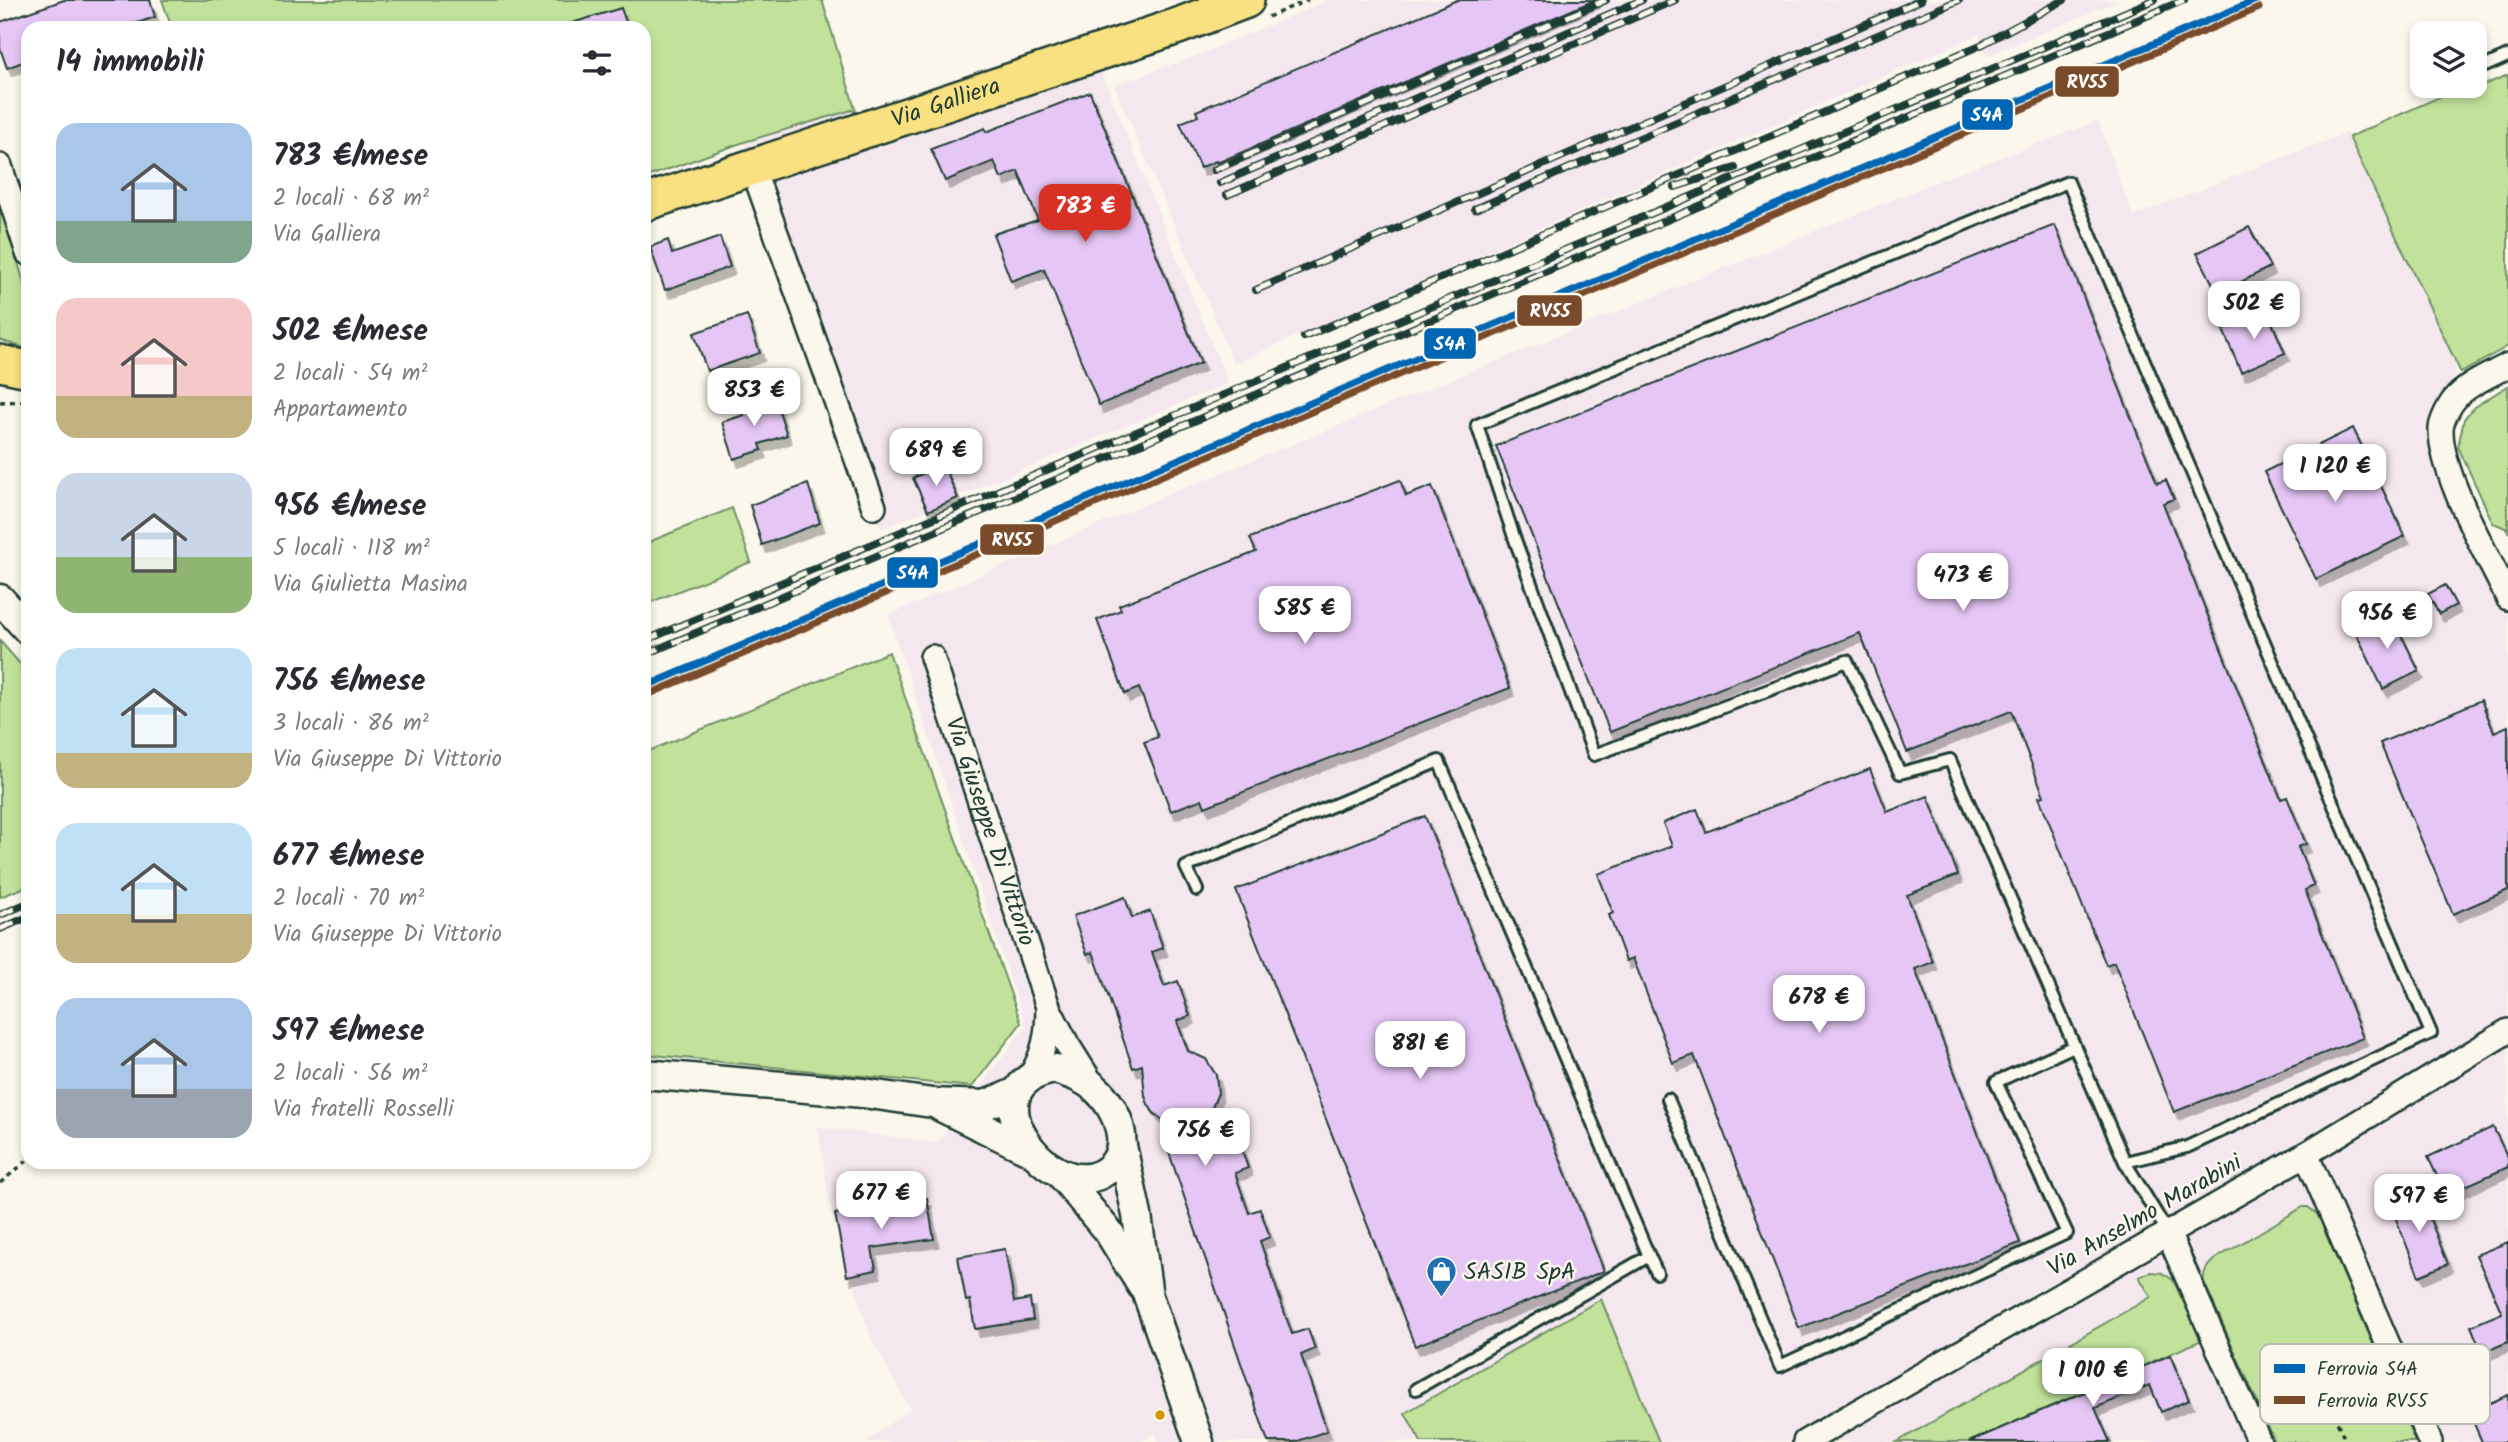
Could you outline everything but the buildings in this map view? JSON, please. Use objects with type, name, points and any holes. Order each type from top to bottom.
[{"type":"main road","name":"Via Galliera","points":[[651,201],[1178,26],[1247,0]]},
{"type":"main road","points":[[0,363],[21,368]]},
{"type":"main road","points":[[0,387],[21,387]]},
{"type":"street","points":[[0,166],[21,231]]},
{"type":"street","points":[[752,166],[874,508]]},
{"type":"street","points":[[2508,365],[2453,400],[2441,426],[2444,455],[2458,494],[2508,598]]},
{"type":"street","points":[[0,599],[21,622]]},
{"type":"street","name":"Via Giuseppe Di Vittorio","points":[[932,657],[1048,1007],[1067,1044],[1094,1087],[1114,1112],[1120,1126],[1137,1215],[1148,1296],[1199,1442]]},
{"type":"street","name":"Via Giuseppe Di Vittorio","points":[[1033,1152],[1015,1121],[1014,1106],[1040,1061],[1048,1028],[1048,1007]]},
{"type":"street","name":"Via Anselmo Marabini","points":[[1810,1441],[2306,1154],[2508,1031]]},
{"type":"street","name":"Via Giuseppe Di Vittorio","points":[[651,1075],[863,1093],[932,1103],[985,1105],[1024,1085],[1042,1072],[1056,1069],[1080,1078],[1094,1087]]},
{"type":"street","name":"Via Giuseppe Di Vittorio","points":[[932,1103],[1033,1152],[1060,1173],[1111,1234],[1148,1296]]},
{"type":"street","points":[[1060,1173],[1075,1178],[1094,1177],[1110,1168],[1122,1146]]},
{"type":"street","points":[[2306,1154],[2388,1344]]},
{"type":"street","points":[[2168,1233],[2259,1442]]},
{"type":"street","points":[[2422,1424],[2430,1442]]},
{"type":"lane","points":[[2487,65],[2508,56]]},
{"type":"lane","points":[[2124,1162],[2187,1147],[2431,1033],[2068,182],[1477,425],[1514,537],[1594,755],[1847,661],[1900,773],[1950,760],[2124,1162],[2168,1233]]},
{"type":"lane","points":[[1197,890],[1186,867],[1439,761],[1657,1273]]},
{"type":"lane","points":[[1668,1099],[1780,1366],[2067,1233],[1996,1082],[2074,1046]]},
{"type":"lane","points":[[1416,1389],[1649,1256]]},
{"type":"path","points":[[0,402],[21,401]]},
{"type":"path","points":[[0,1183],[21,1166]]},
{"type":"path","points":[[2249,1418],[2260,1413]]},
{"type":"path","points":[[2338,1424],[2346,1442]]},
{"type":"shaded area","points":[[1330,0],[2120,0],[1987,56],[1979,34],[1234,364],[1114,85],[1188,59]]},
{"type":"shaded area","points":[[1088,40],[1228,383],[881,529],[744,142],[852,110],[858,115]]},
{"type":"shaded area","points":[[2098,121],[2133,216],[2346,133],[2457,355],[2449,428],[2469,508],[2508,583],[2508,1442],[1159,1442],[1155,1433],[1139,1442],[865,1442],[910,1409],[870,1336],[829,1202],[818,1127],[937,1143],[1026,1026],[888,615],[1160,498],[1948,177]]},
{"type":"green space","points":[[162,0],[822,0],[857,115],[852,110],[744,142],[651,175],[651,21],[170,21]]},
{"type":"green space","points":[[2508,75],[2508,346],[2461,373],[2349,137],[2437,98],[2487,98],[2487,84]]},
{"type":"green space","points":[[0,200],[21,273],[21,347],[0,340]]},
{"type":"green space","points":[[2508,386],[2508,531],[2493,523],[2458,447],[2464,419],[2474,407]]},
{"type":"green space","points":[[732,508],[751,562],[651,602],[651,541]]},
{"type":"green space","points":[[0,641],[21,665],[21,889],[0,897]]},
{"type":"green space","points":[[889,652],[1021,1023],[972,1087],[651,1055],[651,750]]},
{"type":"green space","points":[[2303,1207],[2308,1207],[2318,1215],[2373,1344],[2260,1344],[2260,1408],[2204,1282],[2208,1266],[2215,1259]]},
{"type":"green space","points":[[2150,1272],[2162,1273],[2173,1280],[2202,1340],[1969,1442],[1897,1442],[2151,1297],[2139,1277]]},
{"type":"green space","points":[[1601,1299],[1659,1442],[1421,1442],[1405,1413]]},
{"type":"green space","points":[[2267,1424],[2407,1424],[2415,1442],[2275,1442]]},
{"type":"railway","points":[[1214,170],[1606,0]]},
{"type":"railway","points":[[1220,183],[1642,0]]},
{"type":"railway","points":[[1227,195],[1675,0]]},
{"type":"railway","points":[[1256,290],[1921,0]]},
{"type":"railway","points":[[1475,209],[1959,0]]},
{"type":"railway","points":[[1304,337],[1983,44],[2064,0]]},
{"type":"railway","points":[[651,638],[2154,0]]},
{"type":"railway","points":[[651,652],[2184,0]]},
{"type":"railway","points":[[1675,187],[1735,168]]},
{"type":"railway","points":[[0,915],[21,906]]},
{"type":"railway","points":[[0,929],[21,920]]},
{"type":"rail line","name":"S4A","points":[[651,684],[2256,0]]},
{"type":"rail line","name":"RV55","points":[[651,693],[2259,8]]},
{"type":"place","name":"SASIB SpA","points":[[1441,1299]]}]
